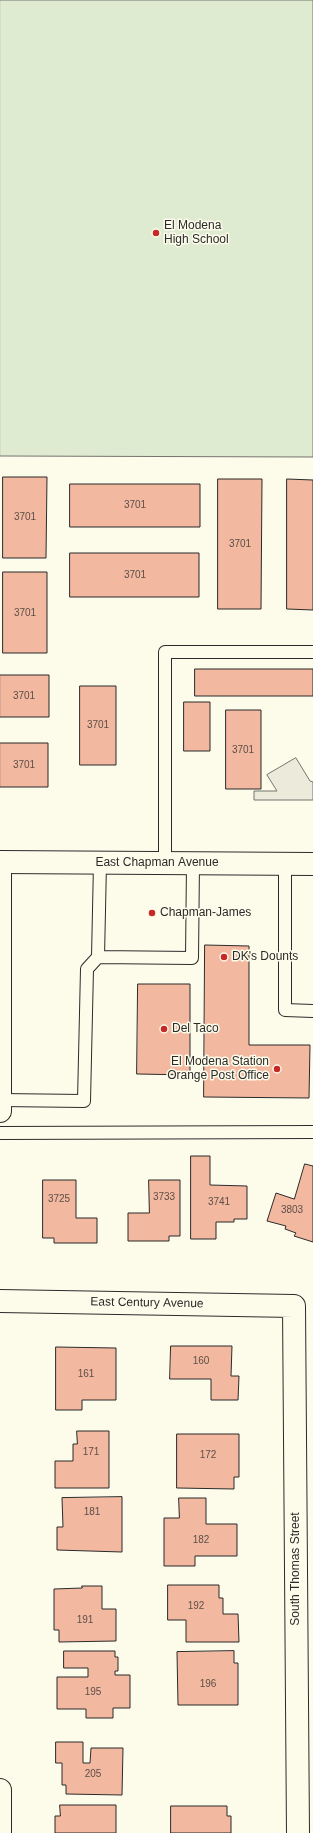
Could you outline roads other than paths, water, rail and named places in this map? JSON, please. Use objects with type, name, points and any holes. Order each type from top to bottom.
[{"type":"street","name":"East Chapman Avenue","points":[[0,862],[313,864]]},
{"type":"street","points":[[0,862],[0,1111]]},
{"type":"street","name":"East Century Avenue","points":[[0,1301],[294,1306]]},
{"type":"street","name":"South Thomas Street","points":[[294,1306],[298,1833]]},
{"type":"street","points":[[0,1790],[0,1833]]},
{"type":"lane","points":[[165,863],[166,652],[313,652]]},
{"type":"lane","points":[[0,1100],[84,1101],[87,969],[98,957],[100,863]]},
{"type":"lane","points":[[98,957],[192,958],[193,863]]},
{"type":"lane","points":[[285,864],[285,1010],[313,1011]]},
{"type":"lane","points":[[0,1133],[313,1132]]},
{"type":"place","name":"El Modena High School","points":[[156,233]]},
{"type":"place","name":"Chapman-James","points":[[152,913]]},
{"type":"place","name":"DK's Dounts","points":[[224,957]]},
{"type":"place","name":"Del Taco","points":[[164,1029]]},
{"type":"place","name":"El Modena Station Orange Post Office","points":[[277,1069]]}]
